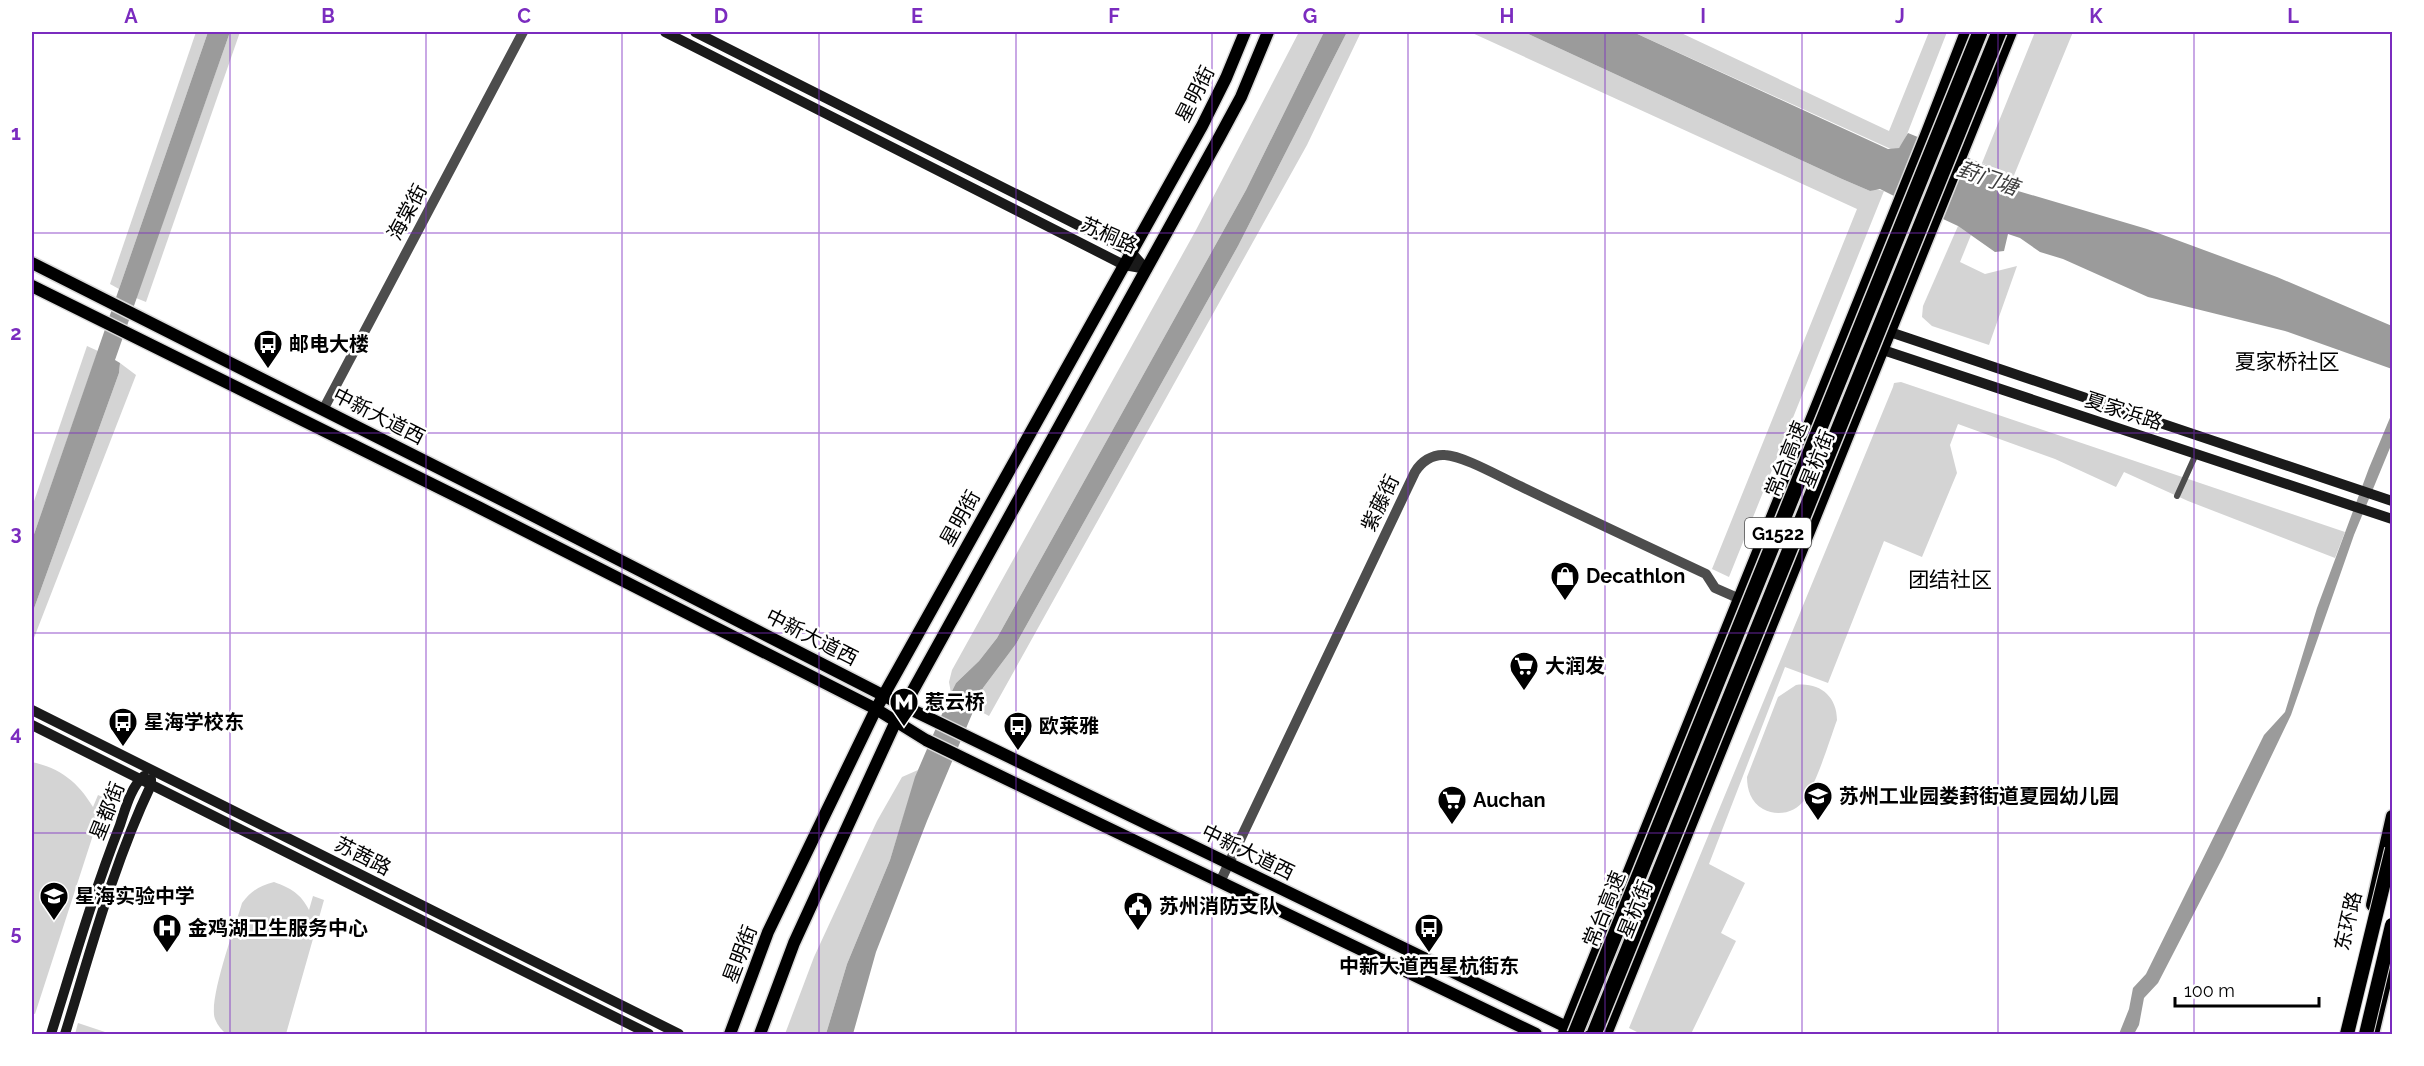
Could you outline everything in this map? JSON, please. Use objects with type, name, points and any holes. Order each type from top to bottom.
[{"type":"highway","name":"常台高速","points":[[1569,1033],[1980,32]]},
{"type":"highway","name":"常台高速","points":[[1594,1035],[1999,32]]},
{"type":"highway","points":[[2347,1035],[2392,849]]},
{"type":"highway","points":[[2366,1035],[2392,926]]},
{"type":"main road","name":"苏桐路","points":[[665,32],[1124,265],[1147,269]]},
{"type":"main road","name":"苏桐路","points":[[695,32],[1131,252],[1147,269]]},
{"type":"main road","name":"星明街","points":[[730,1035],[768,932],[876,709],[1202,126],[1226,78],[1245,32]]},
{"type":"main road","name":"星明街","points":[[760,1035],[794,943],[896,721],[1236,107],[1268,32]]},
{"type":"main road","name":"星杭街","points":[[1569,1033],[1624,884],[1966,32]]},
{"type":"main road","name":"星杭街","points":[[1606,1035],[2011,32]]},
{"type":"main road","name":"中新大道西","points":[[32,263],[975,742],[1569,1033],[1584,1035]]},
{"type":"main road","name":"中新大道西","points":[[32,286],[876,709],[926,740],[966,760],[1536,1035]]},
{"type":"main road","name":"夏家浜路","points":[[1852,320],[2392,501]]},
{"type":"main road","name":"夏家浜路","points":[[1845,338],[2392,519]]},
{"type":"main road","points":[[2094,420],[2100,402]]},
{"type":"main road","name":"苏茜路","points":[[32,710],[679,1035]]},
{"type":"main road","name":"苏茜路","points":[[32,725],[649,1035]]},
{"type":"main road","name":"星都街","points":[[51,1035],[94,897],[126,808],[140,779],[151,770]]},
{"type":"main road","name":"星都街","points":[[65,1035],[123,850],[151,785],[151,770]]},
{"type":"main road","name":"东环路","points":[[2341,1035],[2392,816]]},
{"type":"main road","points":[[1584,1035],[1630,922],[1624,884]]},
{"type":"main road","points":[[2373,1035],[2392,954]]},
{"type":"main road","points":[[2357,967],[2387,975]]},
{"type":"street","name":"海棠街","points":[[323,410],[523,32]]},
{"type":"street","points":[[2177,496],[2196,454]]},
{"type":"street","name":"紫藤街","points":[[1220,882],[1415,472],[1430,458],[1440,455],[1454,457],[1509,481],[1706,574],[1715,588],[1740,599]]},
{"type":"shaded area","points":[[196,32],[208,32],[119,289],[110,284]]},
{"type":"shaded area","points":[[230,32],[240,32],[146,302],[136,298]]},
{"type":"shaded area","points":[[1299,32],[1324,32],[1246,190],[997,638],[979,661],[956,683],[951,693],[949,682],[952,670],[1196,230]]},
{"type":"shaded area","points":[[1347,32],[1361,32],[1307,145],[989,716],[976,709],[983,688],[1016,644],[1238,246]]},
{"type":"shaded area","points":[[1470,32],[1524,32],[1842,179],[1870,191],[1875,189],[1884,191],[1729,577],[1712,569],[1857,209]]},
{"type":"shaded area","points":[[1633,32],[1679,32],[1889,131],[1929,32],[1947,32],[1904,142],[1899,148],[1893,150]]},
{"type":"shaded area","points":[[2035,32],[2073,32],[2010,185],[2005,173],[1982,163]]},
{"type":"shaded area","points":[[1958,226],[1971,235],[1960,262],[1985,274],[2017,266],[1989,345],[1932,326],[1922,317],[1923,306]]},
{"type":"shaded area","points":[[87,346],[98,351],[32,540],[32,507]]},
{"type":"shaded area","points":[[120,363],[136,375],[32,643],[32,614],[119,373]]},
{"type":"shaded area","points":[[1901,382],[2345,532],[2335,558],[2188,501],[2124,472],[2116,487],[2055,459],[1958,424],[1950,445],[1957,473],[1922,557],[1884,541],[1828,683],[1785,667],[1709,864],[1745,883],[1721,933],[1736,941],[1691,1034],[1641,1034],[1629,1028],[1894,383]]},
{"type":"shaded area","points":[[1796,685],[1812,686],[1825,692],[1834,704],[1837,720],[1818,772],[1805,799],[1797,808],[1774,813],[1755,803],[1749,791],[1747,777],[1778,697]]},
{"type":"shaded area","name":"星海实验中学","points":[[32,762],[51,768],[67,777],[81,790],[93,807],[98,795],[105,798],[35,1014],[32,1013]]},
{"type":"shaded area","points":[[918,770],[890,860],[847,964],[826,1034],[785,1034],[814,957],[877,821],[902,777]]},
{"type":"shaded area","points":[[274,882],[295,892],[309,910],[313,896],[324,900],[286,1034],[227,1034],[216,1022],[214,1010],[215,996],[229,945],[242,903],[256,890]]},
{"type":"shaded area","points":[[78,1023],[111,1034],[75,1034]]},
{"type":"water","points":[[208,32],[230,32],[115,360],[120,363],[119,373],[32,614],[32,540]]},
{"type":"water","points":[[1324,32],[1347,32],[1238,246],[1016,644],[983,688],[927,821],[876,952],[853,1034],[826,1034],[847,964],[890,860],[915,777],[951,693],[956,683],[979,661],[997,638],[1246,190]]},
{"type":"water","name":"葑门塘","points":[[1524,32],[1633,32],[1888,149],[1899,148],[1908,133],[2005,173],[2010,185],[2018,191],[2147,229],[2277,277],[2392,326],[2392,369],[2285,331],[2148,297],[2063,259],[2040,252],[2020,238],[2008,234],[2004,251],[1995,252],[1958,226],[1880,189],[1870,191],[1842,179]]},
{"type":"water","points":[[2392,413],[2392,443],[2354,535],[2291,715],[2223,857],[2158,983],[2144,998],[2139,1025],[2134,1034],[2119,1034],[2129,1009],[2133,988],[2146,974],[2264,735],[2285,712],[2317,608]]},
{"type":"place","name":"邮电大楼","points":[[268,370]]},
{"type":"place","name":"Decathlon","points":[[1565,602]]},
{"type":"place","name":"大润发","points":[[1524,692]]},
{"type":"place","name":"惹云桥","points":[[904,728]]},
{"type":"place","name":"星海学校东","points":[[123,748]]},
{"type":"place","name":"欧莱雅","points":[[1018,752]]},
{"type":"place","name":"苏州工业园娄葑街道夏园幼儿园","points":[[1818,822]]},
{"type":"place","name":"Auchan","points":[[1452,826]]},
{"type":"place","name":"星海实验中学","points":[[54,922]]},
{"type":"place","name":"苏州消防支队","points":[[1138,932]]},
{"type":"place","name":"金鸡湖卫生服务中心","points":[[167,954]]},
{"type":"place","name":"中新大道西星杭街东","points":[[1429,954]]},
{"type":"district","name":"夏家桥社区","points":[[2287,361]]},
{"type":"district","name":"团结社区","points":[[1950,579]]}]
